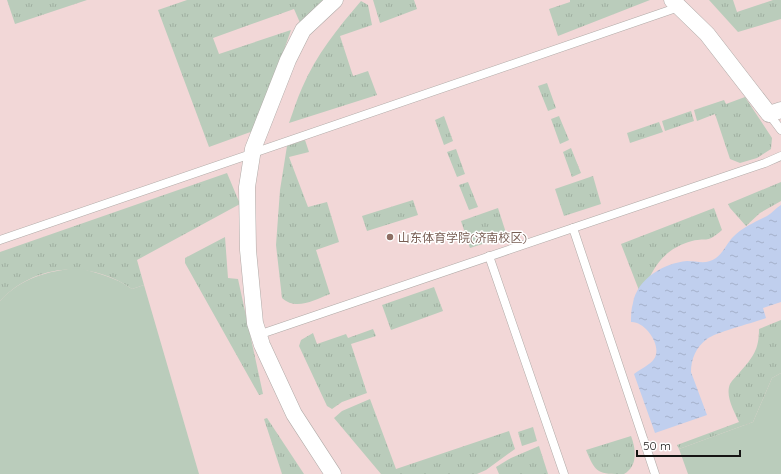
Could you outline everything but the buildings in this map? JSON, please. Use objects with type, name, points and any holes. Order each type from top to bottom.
[{"type":"street","points":[[333,474],[294,414],[275,376],[258,334],[255,323],[248,250],[246,187],[252,153],[288,60],[303,30],[334,0]]},
{"type":"street","points":[[676,4],[706,34],[775,112]]},
{"type":"lane","points":[[0,240],[676,4]]},
{"type":"lane","points":[[775,112],[781,130]]},
{"type":"lane","points":[[258,334],[765,163],[781,156]]},
{"type":"lane","points":[[573,228],[655,474]]},
{"type":"lane","points":[[489,256],[564,474]]},
{"type":"shaded area","name":"山东体育学院(济南校区)","points":[[0,0],[781,0],[781,474],[0,474]]},
{"type":"green space","points":[[7,0],[87,0],[15,24]]},
{"type":"green space","points":[[187,0],[326,0],[301,25],[294,9],[213,38],[219,54],[291,30],[256,130],[209,147],[158,10]]},
{"type":"green space","points":[[373,0],[414,0],[417,9],[380,23]]},
{"type":"green space","points":[[570,0],[650,0],[558,36],[549,9],[570,2]]},
{"type":"green space","points":[[709,0],[733,0],[737,12],[773,0],[781,0],[781,19],[738,32]]},
{"type":"green space","points":[[361,1],[368,5],[372,25],[340,36],[353,76],[368,71],[377,95],[289,123],[300,92],[314,64],[336,32]]},
{"type":"green space","points":[[547,83],[556,108],[548,111],[538,86]]},
{"type":"green space","points":[[745,97],[772,138],[771,149],[757,158],[740,163],[730,159],[715,114],[697,121],[694,110],[724,100],[726,104]]},
{"type":"green space","points":[[691,111],[694,121],[665,131],[662,121]]},
{"type":"green space","points":[[444,116],[453,141],[444,145],[435,120]]},
{"type":"green space","points":[[559,116],[569,140],[560,144],[551,119]]},
{"type":"green space","points":[[659,122],[663,132],[630,143],[627,133]]},
{"type":"green space","points":[[305,140],[309,152],[289,157],[308,207],[327,202],[339,242],[316,250],[330,294],[305,303],[293,304],[282,298],[276,245],[280,190],[287,146]]},
{"type":"green space","points":[[571,148],[581,173],[572,177],[563,152]]},
{"type":"green space","points":[[456,149],[465,174],[457,177],[447,152]]},
{"type":"green space","points":[[227,173],[240,204],[137,260],[144,285],[132,289],[99,273],[81,270],[64,270],[46,273],[30,279],[14,288],[0,301],[0,252]]},
{"type":"green space","points":[[593,176],[601,204],[564,216],[555,189]]},
{"type":"green space","points":[[468,182],[478,207],[469,210],[459,185]]},
{"type":"green space","points":[[781,182],[781,201],[760,213],[746,226],[728,204]]},
{"type":"green space","points":[[413,200],[418,215],[367,231],[362,216]]},
{"type":"green space","points":[[498,208],[507,236],[470,248],[461,221]]},
{"type":"green space","points":[[714,208],[722,230],[710,239],[692,241],[673,249],[665,255],[653,270],[642,298],[621,244]]},
{"type":"green space","points":[[225,237],[228,278],[238,279],[263,394],[259,395],[185,263],[185,258]]},
{"type":"green space","points":[[78,268],[113,278],[132,289],[144,285],[199,474],[0,474],[0,301],[8,293],[35,277],[56,271]]},
{"type":"green space","points":[[434,287],[443,311],[391,330],[382,305]]},
{"type":"green space","points":[[781,320],[781,373],[772,378],[753,422],[679,449],[677,445],[739,422],[729,398],[730,384],[754,353],[758,342],[759,329]]},
{"type":"green space","points":[[373,329],[376,336],[351,344],[367,393],[342,402],[332,409],[327,406],[299,346],[301,340],[313,333],[317,344],[346,334],[348,338]]},
{"type":"green space","points":[[781,373],[781,474],[688,474],[679,449],[753,422],[772,378]]},
{"type":"green space","points":[[370,399],[396,469],[509,431],[515,449],[486,470],[477,474],[381,474],[334,418],[342,411]]},
{"type":"green space","points":[[267,418],[304,474],[282,474],[264,419]]},
{"type":"green space","points":[[533,427],[537,441],[522,446],[518,432]]},
{"type":"green space","points":[[631,436],[635,457],[629,471],[624,474],[608,474],[599,471],[592,464],[586,450]]},
{"type":"green space","points":[[539,446],[548,474],[499,474],[496,467],[511,458]]},
{"type":"water","points":[[781,205],[781,302],[763,308],[766,318],[718,333],[703,342],[695,354],[691,372],[707,415],[655,433],[634,374],[652,361],[656,354],[656,348],[651,335],[642,326],[631,322],[632,308],[636,294],[646,280],[653,274],[669,265],[687,261],[705,262],[716,258],[737,233],[767,216]]},
{"type":"place","name":"山东体育学院(济南校区)","points":[[390,237]]}]
